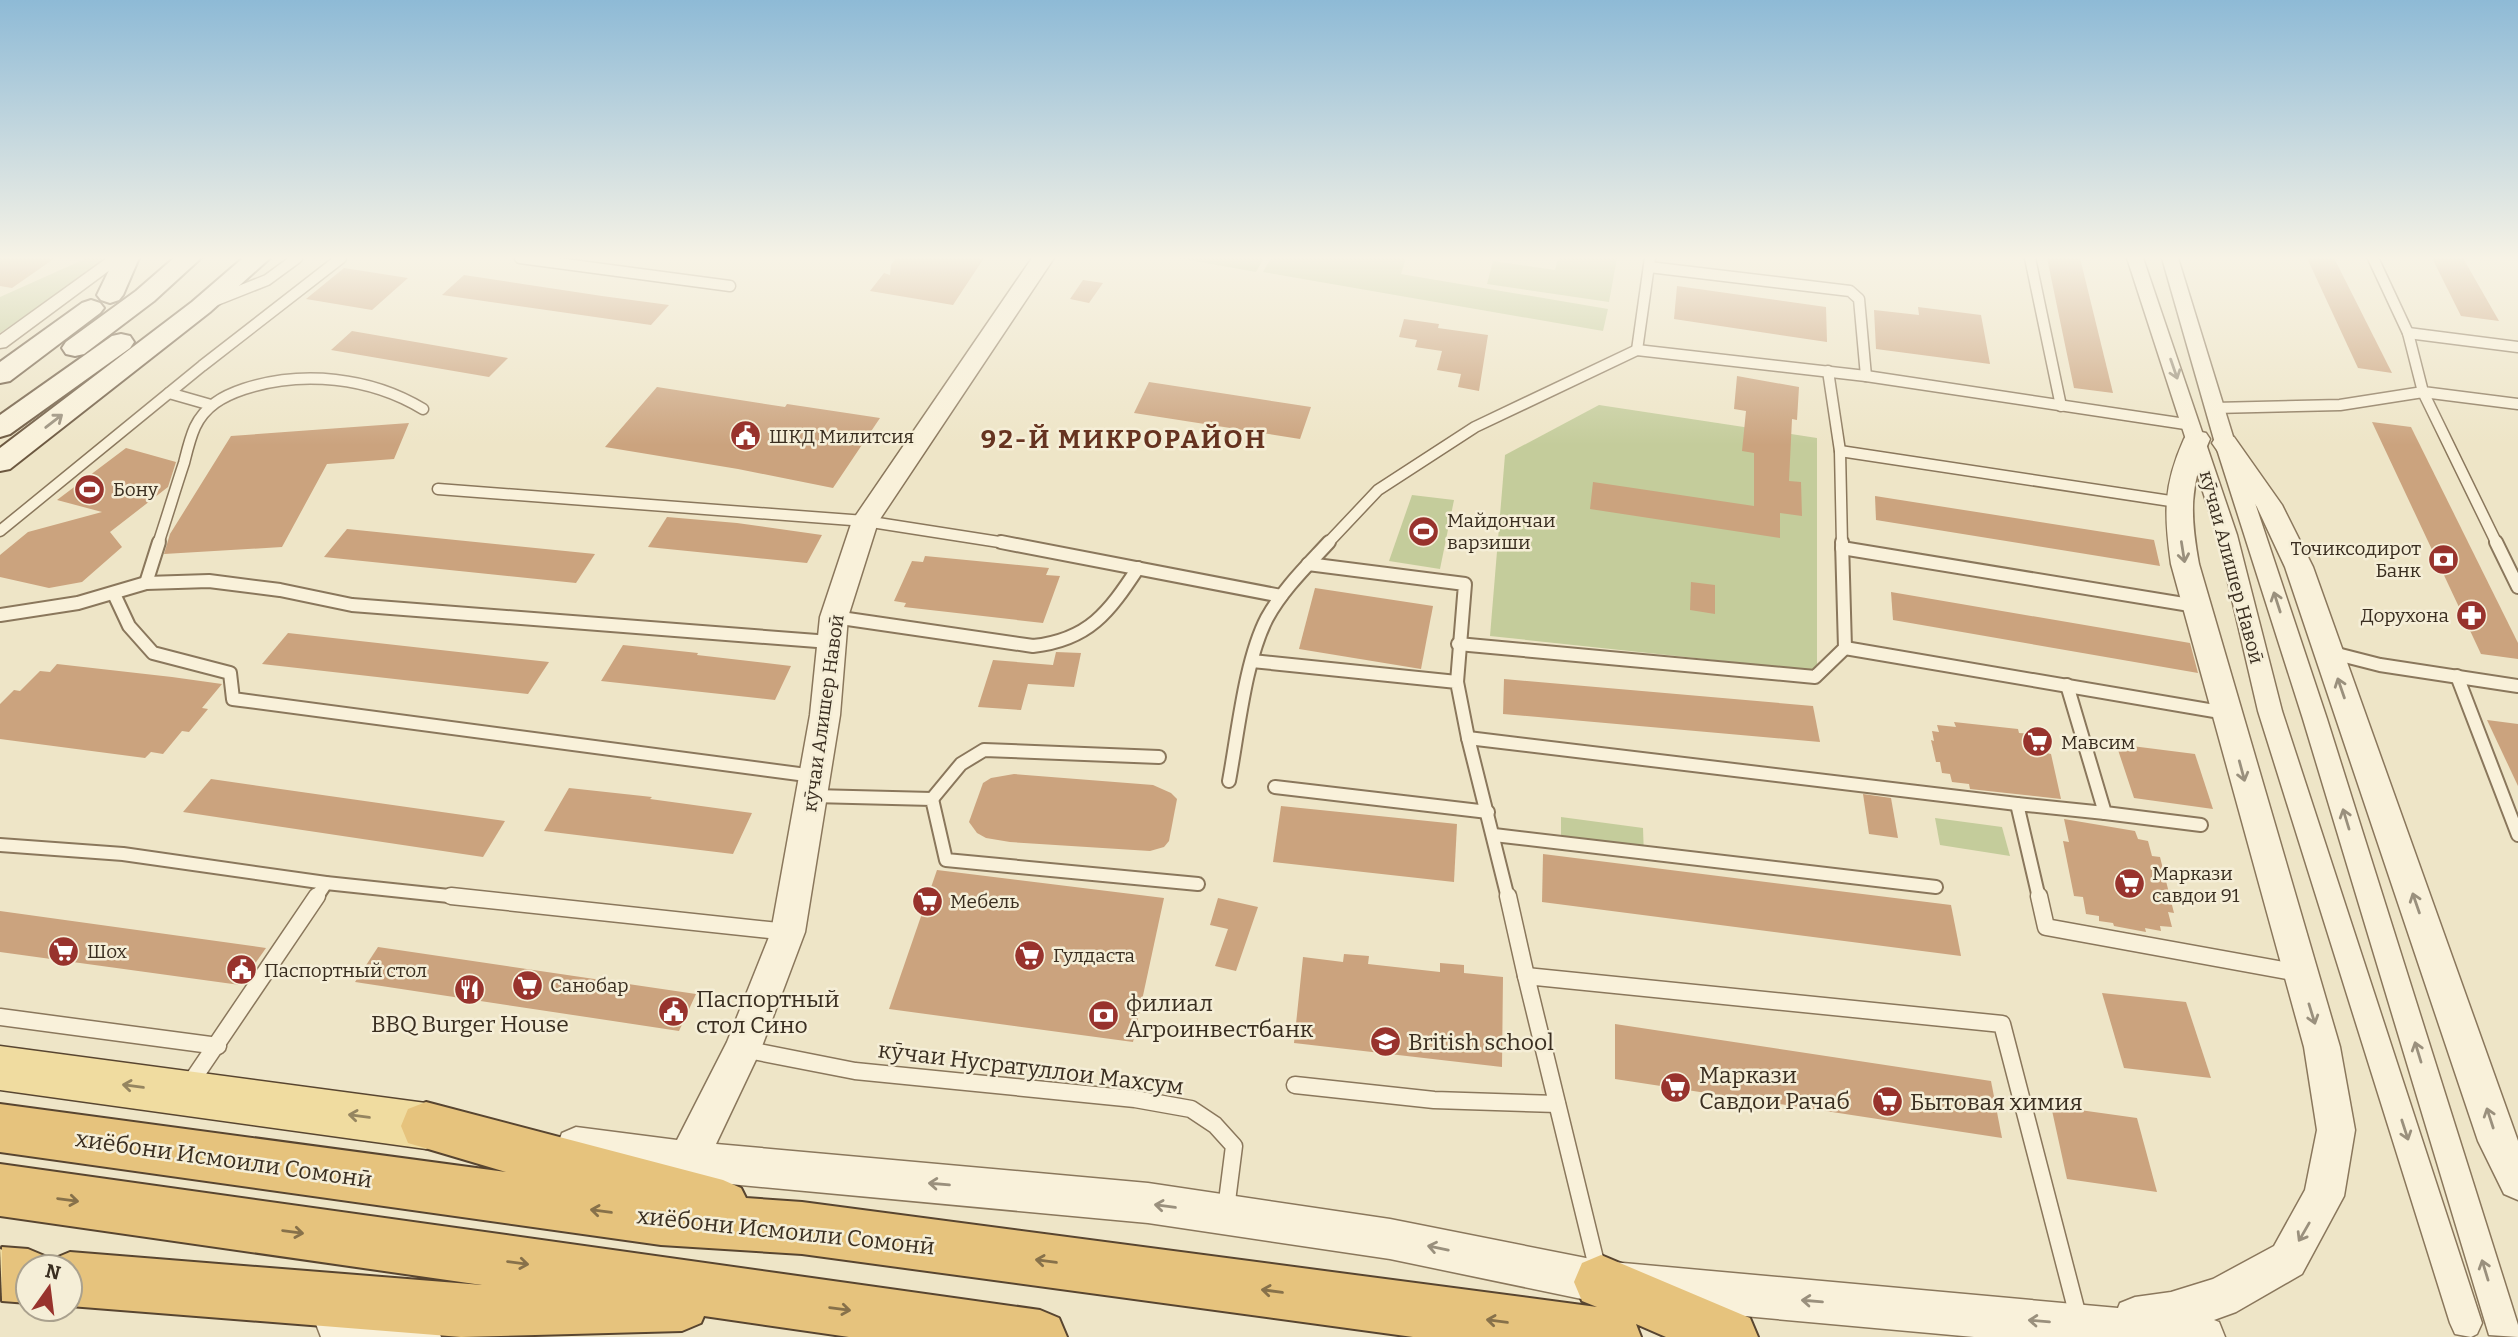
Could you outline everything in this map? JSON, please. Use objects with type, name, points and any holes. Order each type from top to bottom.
[{"type":"highway","points":[[426,1126],[803,1228]]},
{"type":"highway","name":"хиёбони Исмоили Сомонӣ","points":[[0,1128],[661,1219],[803,1228],[1614,1337]]},
{"type":"highway","points":[[0,1190],[1040,1337]]},
{"type":"highway","points":[[1601,1282],[1731,1337]]},
{"type":"highway","points":[[84,1283],[487,1312],[777,1300]]},
{"type":"main road","points":[[0,375],[75,320]]},
{"type":"main road","points":[[0,403],[112,320]]},
{"type":"main road","points":[[0,428],[153,320]]},
{"type":"main road","points":[[0,462],[184,320]]},
{"type":"main road","points":[[0,1068],[426,1126]]},
{"type":"street","points":[[0,343],[31,320]]},
{"type":"street","name":"кӯчаи Алишер Навоӣ","points":[[687,1161],[743,1049],[788,932],[825,715],[832,629],[865,521],[1001,320]]},
{"type":"street","name":"кӯчаи Алишер Навоӣ","points":[[2160,320],[2205,435],[2366,884],[2505,1335]]},
{"type":"street","name":"кӯчаи Алишер Навоӣ","points":[[2188,320],[2214,408],[2205,435],[2270,711],[2466,1323]]},
{"type":"street","points":[[2080,1325],[2171,1313],[2221,1297],[2288,1260],[2324,1196],[2336,1130],[2322,1047],[2185,564],[2177,502],[2181,476],[2205,435],[2256,483],[2285,534],[2329,652],[2497,1141],[2518,1180]]},
{"type":"street","points":[[426,1126],[687,1161],[1148,1203],[1390,1239],[1601,1282],[2204,1337]]},
{"type":"street","points":[[84,1284],[421,1337]]},
{"type":"lane","points":[[0,531],[261,320]]},
{"type":"lane","points":[[1637,349],[1641,320]]},
{"type":"lane","points":[[1861,320],[1866,376]]},
{"type":"lane","points":[[2043,320],[2062,406]]},
{"type":"lane","points":[[2403,320],[2423,392],[2518,587]]},
{"type":"lane","points":[[2408,332],[2518,347]]},
{"type":"lane","points":[[1229,781],[1252,661],[1266,620],[1308,565],[1378,490],[1475,427],[1637,349],[1866,376],[2062,406],[2205,435]]},
{"type":"lane","points":[[1458,644],[1815,677],[1845,648],[1840,451],[1828,372]]},
{"type":"lane","points":[[146,583],[195,426],[211,405],[227,395],[272,380],[296,377],[342,381],[398,394],[423,409]]},
{"type":"lane","points":[[2214,408],[2340,405],[2423,392],[2518,404]]},
{"type":"lane","points":[[169,393],[211,405]]},
{"type":"lane","points":[[1840,451],[2177,502]]},
{"type":"lane","points":[[438,489],[865,521],[1051,550],[1281,597]]},
{"type":"lane","points":[[1842,548],[2196,606]]},
{"type":"lane","points":[[1308,565],[1465,584],[1457,682],[1468,738],[1601,1282]]},
{"type":"lane","points":[[0,615],[78,603],[146,583],[209,581],[280,590],[352,605],[832,629],[1033,646],[1056,645],[1080,635],[1098,623],[1138,568]]},
{"type":"lane","points":[[114,594],[129,626],[153,653],[230,673],[233,699],[814,786],[932,799]]},
{"type":"lane","points":[[1845,648],[2226,713]]},
{"type":"lane","points":[[2329,652],[2380,665],[2518,686]]},
{"type":"lane","points":[[1252,661],[1457,682]]},
{"type":"lane","points":[[2457,676],[2518,835]]},
{"type":"lane","points":[[2067,685],[2105,813]]},
{"type":"lane","points":[[1468,738],[2201,825]]},
{"type":"lane","points":[[932,799],[961,764],[984,750],[1159,757]]},
{"type":"lane","points":[[1275,787],[1488,811]]},
{"type":"lane","points":[[932,799],[946,860],[1198,884]]},
{"type":"lane","points":[[2017,804],[2046,927],[2300,974]]},
{"type":"lane","points":[[1493,835],[1936,887]]},
{"type":"lane","points":[[0,845],[123,855],[326,883],[788,932]]},
{"type":"lane","points":[[184,1092],[218,1046],[326,883]]},
{"type":"lane","points":[[1526,976],[2003,1024],[2080,1325]]},
{"type":"lane","points":[[0,1017],[218,1046]]},
{"type":"lane","name":"кӯчаи Нусратуллои Махсум","points":[[743,1049],[855,1071],[1135,1099],[1191,1109],[1215,1125],[1234,1146],[1226,1214]]},
{"type":"lane","points":[[1295,1085],[1434,1100],[1557,1104]]},
{"type":"green space","points":[[0,320],[18,320],[0,333]]},
{"type":"green space","points":[[1542,320],[1605,320],[1603,331]]},
{"type":"green space","points":[[1599,405],[1817,438],[1817,671],[1490,636],[1505,455]]},
{"type":"green space","name":"Майдончаи варзиши","points":[[1412,495],[1454,500],[1440,569],[1389,561]]},
{"type":"green space","points":[[1561,817],[1643,828],[1644,857],[1561,846]]},
{"type":"green space","points":[[1935,818],[2002,827],[2010,856],[1940,845]]},
{"type":"building","points":[[619,320],[655,320],[651,325]]},
{"type":"building","points":[[1404,320],[1439,324],[1438,328],[1488,335],[1479,391],[1458,387],[1461,374],[1437,370],[1442,351],[1415,347],[1417,340],[1399,337]]},
{"type":"building","points":[[1683,320],[1826,320],[1827,342]]},
{"type":"building","points":[[1875,320],[1982,320],[1990,364],[1876,349]]},
{"type":"building","points":[[2060,320],[2095,320],[2113,393],[2074,388]]},
{"type":"building","points":[[2336,320],[2365,320],[2392,373],[2358,368]]},
{"type":"building","points":[[352,331],[508,358],[489,377],[331,350]]},
{"type":"building","points":[[1737,376],[1799,387],[1797,420],[1792,419],[1789,481],[1801,482],[1802,516],[1780,513],[1780,538],[1590,509],[1593,482],[1754,506],[1754,453],[1742,451],[1746,411],[1734,409]]},
{"type":"building","points":[[1149,382],[1311,407],[1300,439],[1134,413]]},
{"type":"building","name":"ШКД Милитсия","points":[[657,387],[785,407],[787,404],[880,418],[833,488],[605,447]]},
{"type":"building","points":[[2372,422],[2411,427],[2518,643],[2518,659],[2481,654]]},
{"type":"building","points":[[409,423],[394,459],[327,464],[282,547],[164,554],[170,534],[231,436]]},
{"type":"building","points":[[126,448],[176,462],[168,487],[110,532],[122,547],[82,582],[49,588],[0,577],[0,555],[28,532],[102,512],[57,500]]},
{"type":"building","points":[[1875,496],[2154,540],[2160,566],[1876,520]]},
{"type":"building","points":[[667,517],[737,523],[822,535],[807,563],[648,547]]},
{"type":"building","points":[[347,529],[595,554],[576,583],[324,557]]},
{"type":"building","points":[[925,556],[1049,568],[1046,575],[1060,576],[1043,623],[904,607],[906,603],[894,601],[912,561],[923,562]]},
{"type":"building","points":[[1691,582],[1715,585],[1715,614],[1690,610]]},
{"type":"building","points":[[1315,588],[1433,606],[1421,669],[1299,649]]},
{"type":"building","points":[[1891,592],[2190,643],[2198,673],[1893,620]]},
{"type":"building","points":[[288,633],[549,662],[528,694],[262,664]]},
{"type":"building","points":[[623,645],[791,666],[775,700],[601,681]]},
{"type":"building","points":[[1056,652],[1081,653],[1074,687],[1028,684],[1021,710],[978,707],[993,660],[1053,665]]},
{"type":"building","points":[[57,664],[222,684],[202,708],[208,709],[189,732],[182,731],[163,754],[151,752],[145,758],[0,739],[0,704],[14,690],[20,691],[40,671],[50,672]]},
{"type":"building","points":[[1504,679],[1813,706],[1820,742],[1503,714]]},
{"type":"building","points":[[2487,720],[2518,724],[2518,786]]},
{"type":"building","points":[[1954,722],[2018,729],[2019,733],[2036,734],[2038,742],[2044,743],[2047,753],[2051,754],[2061,799],[1970,789],[1969,784],[1952,782],[1950,774],[1942,773],[1940,762],[1936,762],[1931,740],[1934,741],[1932,731],[1939,732],[1937,725],[1956,727]]},
{"type":"building","points":[[2116,744],[2195,754],[2213,809],[2134,798]]},
{"type":"building","points":[[1014,774],[1153,785],[1171,793],[1177,799],[1169,841],[1164,847],[1150,851],[986,838],[977,833],[969,822],[983,783],[991,778]]},
{"type":"building","points":[[211,779],[505,821],[483,857],[183,812]]},
{"type":"building","points":[[569,788],[652,797],[650,799],[752,813],[733,854],[544,831]]},
{"type":"building","points":[[1863,794],[1891,798],[1898,838],[1869,834]]},
{"type":"building","points":[[1281,806],[1457,824],[1454,882],[1273,862]]},
{"type":"building","points":[[2064,819],[2135,831],[2138,839],[2148,841],[2152,856],[2160,857],[2174,913],[2168,912],[2172,927],[2160,926],[2161,931],[2145,928],[2146,932],[2114,926],[2113,923],[2099,921],[2099,916],[2086,914],[2083,897],[2074,896],[2063,841],[2069,842]]},
{"type":"building","points":[[1543,854],[1951,905],[1961,956],[1542,902]]},
{"type":"building","name":"Гулдаста","points":[[937,870],[1164,898],[1133,1042],[889,1009]]},
{"type":"building","points":[[1218,898],[1258,907],[1236,971],[1215,966],[1228,929],[1210,925]]},
{"type":"building","points":[[0,911],[266,948],[240,985],[0,952]]},
{"type":"building","points":[[378,947],[696,994],[679,1031],[355,982]]},
{"type":"building","points":[[1344,954],[1369,956],[1368,964],[1440,972],[1440,963],[1464,965],[1464,973],[1503,977],[1502,1067],[1294,1043],[1303,957],[1343,962]]},
{"type":"building","points":[[2102,993],[2186,1002],[2211,1078],[2124,1068]]},
{"type":"building","points":[[1615,1024],[1991,1081],[2002,1138],[1615,1079]]},
{"type":"building","points":[[2051,1106],[2137,1118],[2157,1192],[2067,1179]]},
{"type":"place","name":"ШКД Милитсия","points":[[746,436]]},
{"type":"place","name":"Бону","points":[[90,489]]},
{"type":"place","name":"Майдончаи варзиши","points":[[1424,531]]},
{"type":"place","name":"Точиксодирот Банк","points":[[2444,559]]},
{"type":"place","name":"Дорухона","points":[[2472,615]]},
{"type":"place","name":"Мавсим","points":[[2038,742]]},
{"type":"place","name":"Маркази савдои 91","points":[[2129,884]]},
{"type":"place","name":"Мебель","points":[[927,901]]},
{"type":"place","name":"Шох","points":[[64,951]]},
{"type":"place","name":"Гулдаста","points":[[1030,955]]},
{"type":"place","name":"Паспортный стол","points":[[241,970]]},
{"type":"place","name":"Санобар","points":[[527,985]]},
{"type":"place","name":"BBQ Burger House","points":[[470,990]]},
{"type":"place","name":"Паспортный стол Сино","points":[[673,1012]]},
{"type":"place","name":"филиал Агроинвестбанк","points":[[1103,1016]]},
{"type":"place","name":"British school","points":[[1385,1042]]},
{"type":"place","name":"Маркази Савдои Рачаб","points":[[1676,1088]]},
{"type":"place","name":"Бытовая химия","points":[[1887,1102]]},
{"type":"district","name":"92-Й МИКРОРАЙОН","points":[[1124,439]]}]
